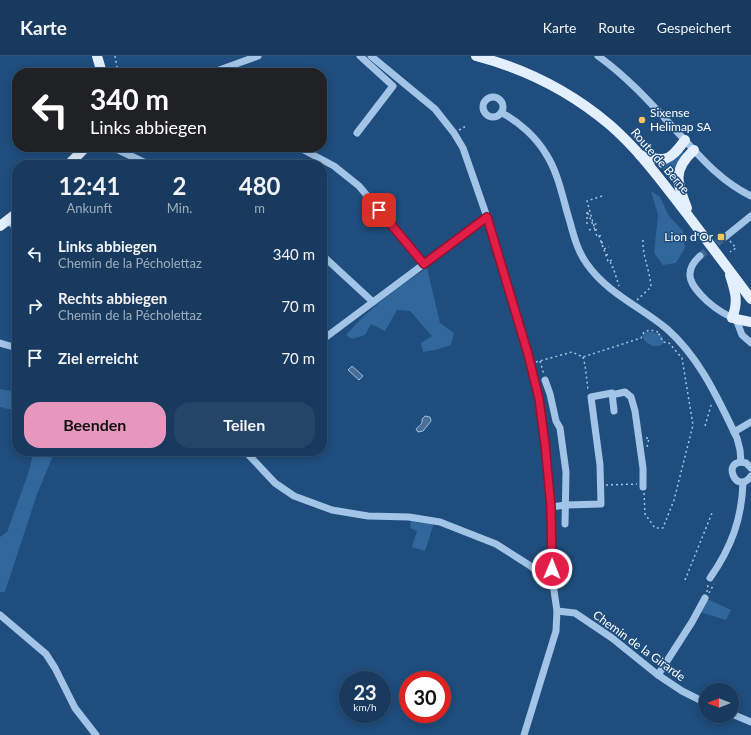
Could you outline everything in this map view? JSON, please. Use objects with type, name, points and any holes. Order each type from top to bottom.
[{"type":"main road","points":[[97,56],[101,68]]},
{"type":"main road","name":"Route de Berne","points":[[476,56],[522,71],[565,93],[606,122],[640,154],[751,299]]},
{"type":"main road","points":[[640,154],[656,159],[666,159],[674,154],[685,140]]},
{"type":"main road","points":[[691,219],[681,192],[678,175],[683,161],[694,150]]},
{"type":"main road","points":[[73,160],[81,152]]},
{"type":"main road","points":[[3,222],[12,216]]},
{"type":"main road","points":[[727,267],[736,296],[734,318],[751,322]]},
{"type":"street","points":[[225,68],[258,56]]},
{"type":"street","points":[[358,133],[393,86],[360,56]]},
{"type":"street","points":[[371,56],[436,109],[463,148],[487,217],[536,384],[545,444],[551,507],[553,547],[552,578],[557,611],[556,631],[524,735]]},
{"type":"street","points":[[598,56],[616,69],[638,90],[722,178],[751,196]]},
{"type":"street","points":[[502,113],[512,118],[529,133],[546,154],[556,175],[577,246],[587,264],[601,281],[668,330],[702,370],[734,432],[738,442],[741,462]]},
{"type":"street","points":[[123,152],[139,160]]},
{"type":"street","points":[[307,152],[323,160]]},
{"type":"street","points":[[327,162],[359,186],[424,264]]},
{"type":"street","points":[[727,238],[751,216]]},
{"type":"street","points":[[327,336],[487,217]]},
{"type":"street","points":[[700,256],[693,263],[691,269],[690,276],[693,286],[714,307],[734,318],[742,335],[751,343]]},
{"type":"street","points":[[327,260],[373,302]]},
{"type":"street","points":[[0,343],[12,347]]},
{"type":"street","points":[[545,380],[556,420],[560,428],[566,472],[565,524]]},
{"type":"street","points":[[616,394],[625,392],[632,397],[643,468],[643,486]]},
{"type":"street","points":[[551,507],[601,504],[600,465],[591,397],[612,393],[614,411]]},
{"type":"street","points":[[734,432],[751,422]]},
{"type":"street","points":[[250,456],[275,483],[294,496],[332,510],[368,516],[409,517],[440,522],[496,544],[538,572],[552,578]]},
{"type":"street","points":[[751,468],[747,463],[741,462],[734,466],[732,473],[735,480],[743,482],[748,480],[751,476]]},
{"type":"street","points":[[710,578],[721,562],[736,528],[741,508],[743,482]]},
{"type":"street","points":[[659,673],[692,622],[705,598]]},
{"type":"street","name":"Chemin de la Girarde","points":[[557,611],[575,613],[612,638],[682,691],[699,700]]},
{"type":"street","points":[[0,615],[46,654],[55,668],[75,708],[96,735]]},
{"type":"street","points":[[739,717],[751,722]]},
{"type":"path","points":[[115,56],[117,68]]},
{"type":"path","points":[[602,196],[587,201],[593,217],[597,237],[599,236],[608,261],[610,261],[613,267],[619,287]]},
{"type":"path","points":[[587,224],[587,211],[594,225]]},
{"type":"path","points":[[594,225],[598,223]]},
{"type":"path","points":[[589,230],[600,229]]},
{"type":"path","points":[[599,236],[603,235]]},
{"type":"path","points":[[727,238],[736,248],[730,252]]},
{"type":"path","points":[[636,307],[637,300],[651,287],[650,275],[644,256],[643,239]]},
{"type":"path","points":[[601,243],[605,241]]},
{"type":"path","points":[[604,249],[609,247]]},
{"type":"path","points":[[606,255],[610,254]]},
{"type":"path","points":[[610,261],[614,259]]},
{"type":"path","points":[[534,363],[572,352],[583,357],[641,338],[644,332],[650,330],[658,332],[668,330]]},
{"type":"path","points":[[601,486],[643,486],[645,514],[655,528],[662,528],[674,500],[693,425],[682,358],[669,343],[663,342],[658,332]]},
{"type":"path","points":[[583,357],[588,394],[591,397]]},
{"type":"path","points":[[540,361],[545,380]]},
{"type":"path","points":[[705,426],[711,403],[716,397]]},
{"type":"path","points":[[685,580],[712,513]]},
{"type":"path","points":[[705,598],[710,578]]},
{"type":"shaded area","points":[[682,152],[684,153],[678,163],[674,184],[658,163]]},
{"type":"shaded area","points":[[651,191],[660,197],[669,216],[683,231],[685,248],[676,263],[663,265],[654,253],[658,215]]},
{"type":"shaded area","points":[[427,268],[440,323],[454,333],[451,345],[423,352],[421,343],[432,336],[410,311],[397,310],[385,331],[371,324],[365,335],[352,339],[346,335],[384,298]]},
{"type":"shaded area","points":[[644,333],[656,333],[663,337],[663,344],[654,346],[648,344],[642,336]]},
{"type":"shaded area","points":[[352,366],[363,376],[359,380],[348,370]]},
{"type":"shaded area","points":[[0,389],[12,391],[12,410],[0,407]]},
{"type":"shaded area","points":[[425,416],[430,417],[431,421],[423,431],[418,432],[416,429],[421,424],[422,419]]},
{"type":"shaded area","points":[[33,456],[53,456],[37,494],[5,592],[0,592],[0,537],[7,532],[28,474]]},
{"type":"shaded area","points":[[411,520],[434,523],[425,551],[412,547],[417,531],[410,528]]},
{"type":"shaded area","points":[[707,599],[731,610],[726,620],[700,612]]},
{"type":"tunnel","points":[[700,256],[725,237]]},
{"type":"place","name":"Sixense Helimap SA","points":[[642,120]]},
{"type":"place","name":"Lion d'Or","points":[[721,237]]},
{"type":"route","points":[[379,210],[424,264],[487,217],[528,354],[539,399],[551,507],[553,547],[552,569]]}]
